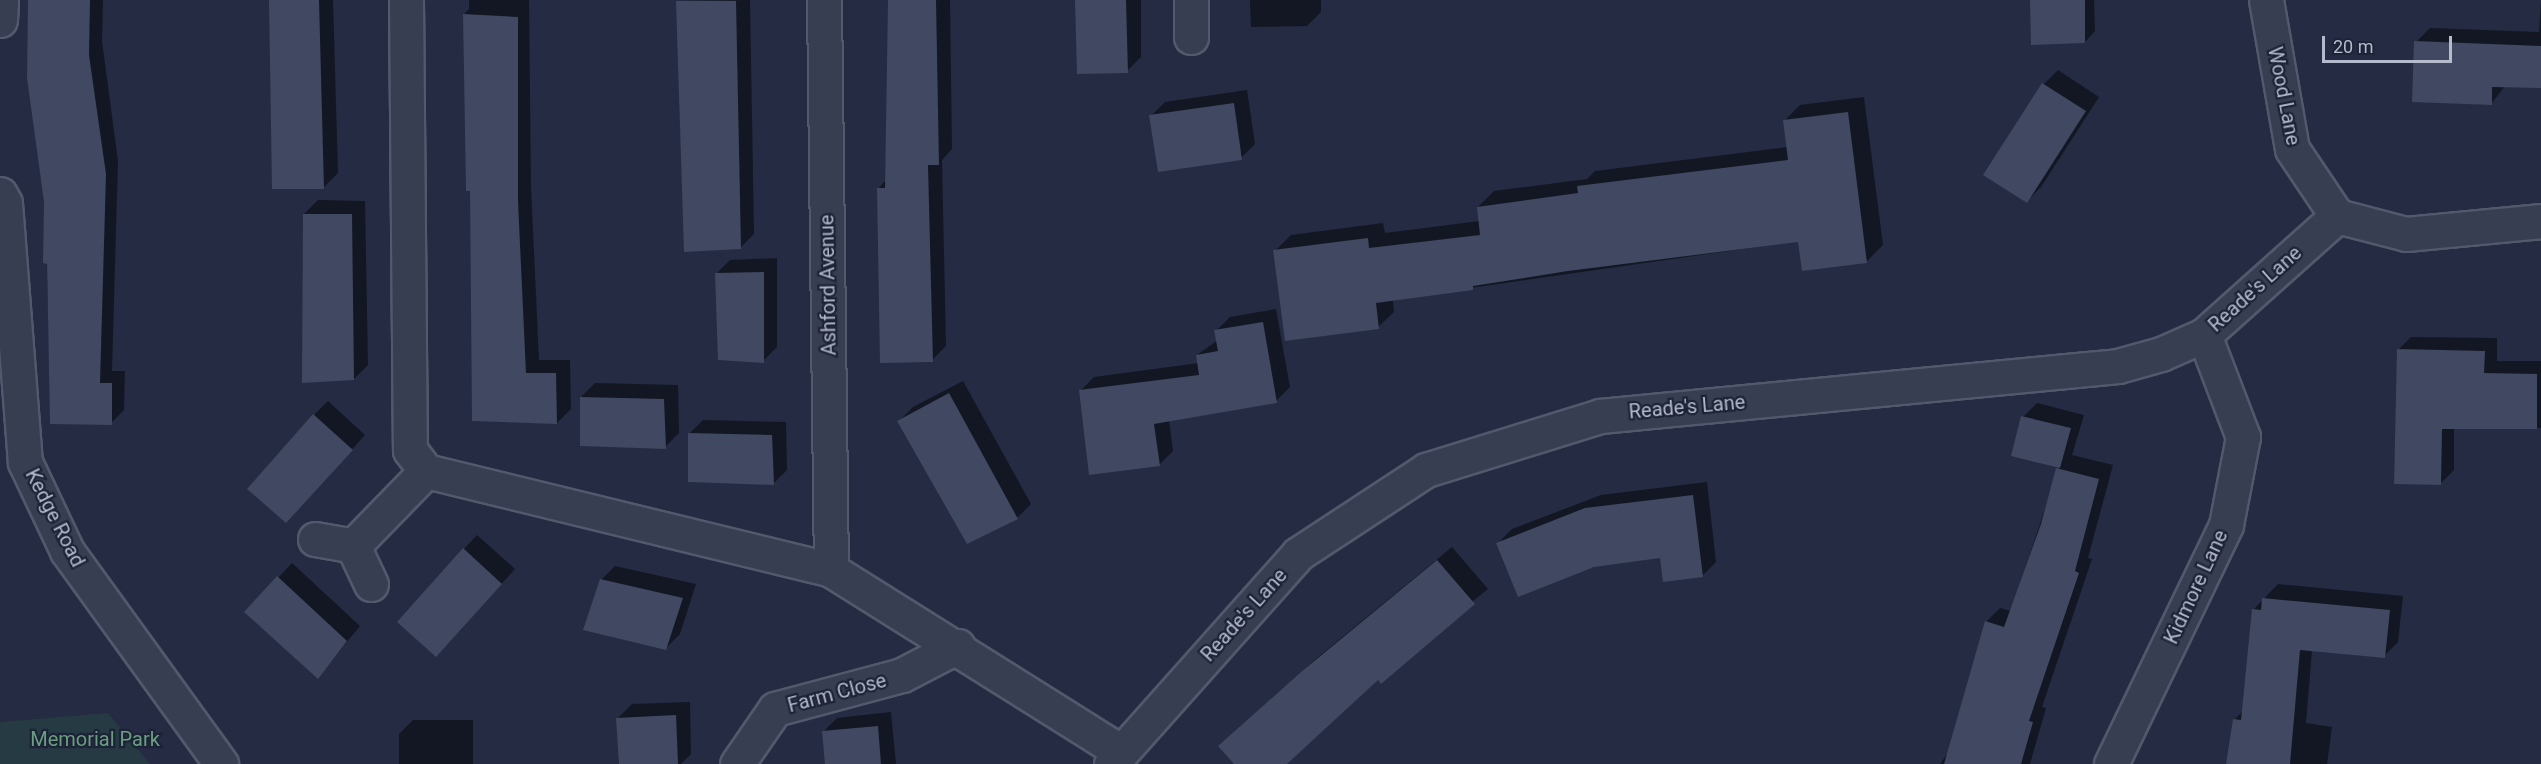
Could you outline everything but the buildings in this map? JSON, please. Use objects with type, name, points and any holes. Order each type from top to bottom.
[{"type":"street","points":[[0,20],[1,0]]},
{"type":"street","points":[[406,0],[410,450],[426,471],[831,570],[958,646],[1116,758]]},
{"type":"street","name":"Ashford Avenue","points":[[824,0],[831,570]]},
{"type":"street","points":[[1191,0],[1191,38]]},
{"type":"street","name":"Wood Lane","points":[[2266,0],[2292,149],[2337,216]]},
{"type":"street","name":"Kedge Road","points":[[0,194],[5,202],[13,465],[67,551],[221,764]]},
{"type":"street","points":[[2337,216],[2406,234],[2541,221]]},
{"type":"street","name":"Reade's Lane","points":[[1116,758],[1298,554],[1426,470],[1600,416],[2118,366],[2161,354],[2204,335],[2337,216]]},
{"type":"street","name":"Kidmore Lane","points":[[2111,764],[2226,525],[2243,437],[2204,335]]},
{"type":"street","points":[[353,546],[426,471]]},
{"type":"street","points":[[315,538],[353,546]]},
{"type":"street","points":[[353,546],[371,584]]},
{"type":"street","name":"Farm Close","points":[[737,764],[775,709],[903,675],[958,646]]},
{"type":"green space","name":"Memorial Park","points":[[108,713],[150,764],[0,764],[0,722]]}]
